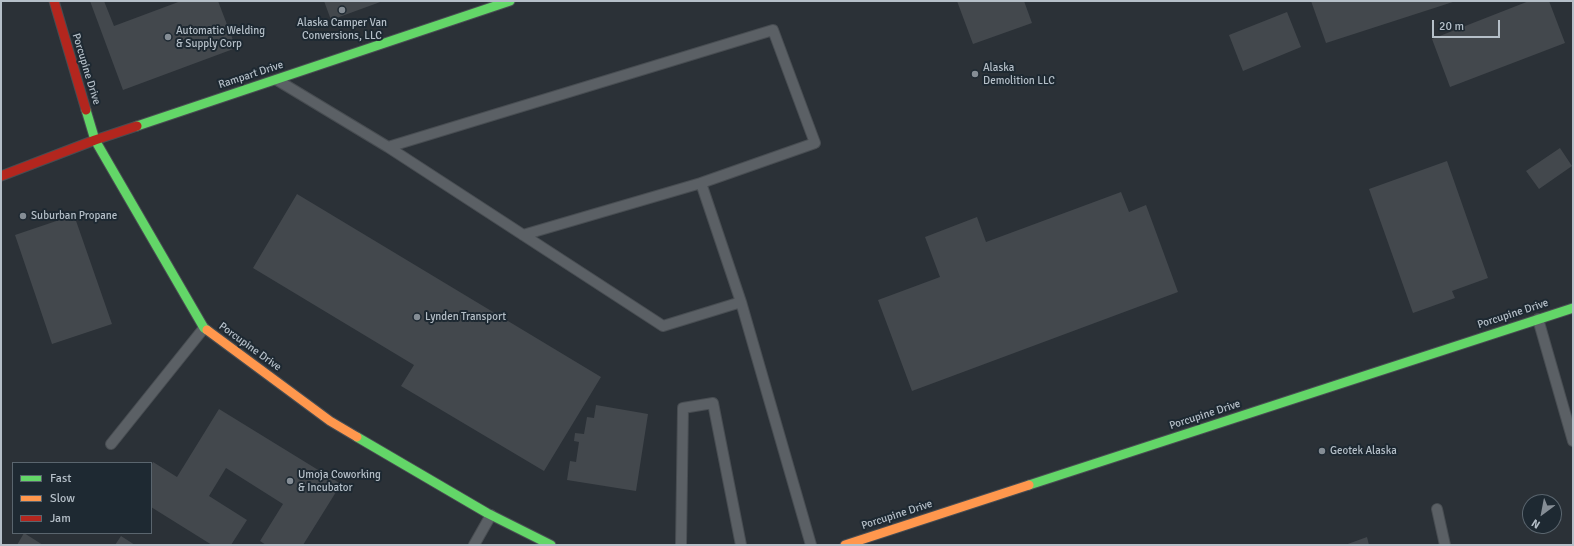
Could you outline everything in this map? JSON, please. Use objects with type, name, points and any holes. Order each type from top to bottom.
[{"type":"street","name":"Porcupine Drive","points":[[54,1],[95,140],[204,328],[330,421],[491,515],[551,545]]},
{"type":"street","name":"Rampart Drive","points":[[1,176],[95,140],[510,1]]},
{"type":"street","name":"Porcupine Drive","points":[[845,545],[1573,308]]},
{"type":"lane","points":[[388,147],[773,30],[814,143],[701,183],[524,236]]},
{"type":"lane","points":[[276,80],[388,147],[663,326],[741,302]]},
{"type":"lane","points":[[701,183],[741,302],[811,545]]},
{"type":"lane","points":[[1538,319],[1573,441]]},
{"type":"lane","points":[[111,444],[204,328]]},
{"type":"lane","points":[[681,545],[682,408],[713,403],[741,545]]},
{"type":"lane","points":[[1436,509],[1444,545]]},
{"type":"lane","points":[[474,545],[491,515]]},
{"type":"building","name":"Automatic Welding & Supply Corp","points":[[90,1],[104,1],[114,26],[181,1],[218,1],[236,48],[123,90]]},
{"type":"building","name":"Alaska Camper Van Conversions, LLC","points":[[324,1],[383,1],[331,20]]},
{"type":"building","points":[[957,1],[1024,1],[1032,23],[973,44]]},
{"type":"building","points":[[1311,1],[1456,1],[1326,43]]},
{"type":"building","points":[[1529,1],[1549,1],[1565,43],[1450,87],[1432,39]]},
{"type":"building","points":[[1287,12],[1301,47],[1243,71],[1229,35]]},
{"type":"building","points":[[1560,148],[1572,166],[1539,189],[1526,171]]},
{"type":"building","points":[[1447,161],[1488,278],[1452,291],[1455,298],[1413,313],[1369,189]]},
{"type":"building","points":[[1121,192],[1129,212],[1146,205],[1178,292],[912,391],[878,300],[940,277],[925,237],[977,217],[986,242]]},
{"type":"building","name":"Lynden Transport","points":[[297,194],[601,377],[544,471],[401,386],[414,365],[253,268]]},
{"type":"building","points":[[74,215],[112,324],[52,344],[15,235]]},
{"type":"building","points":[[596,405],[648,414],[636,491],[567,480],[570,461],[576,462],[579,442],[574,441],[575,433],[584,434],[587,417],[594,418]]},
{"type":"building","name":"Umoja Coworking & Incubator","points":[[219,409],[341,484],[303,545],[266,545],[260,541],[283,504],[226,468],[209,496],[247,520],[231,545],[212,545],[152,508],[153,462],[177,477]]},
{"type":"building","points":[[23,534],[26,534],[43,545],[17,545]]},
{"type":"building","points":[[121,536],[135,545],[115,545]]},
{"type":"building","points":[[1367,537],[1369,545],[1345,545]]},
{"type":"traffic: fast","points":[[137,126],[510,1]]},
{"type":"traffic: fast","points":[[86,110],[95,140],[204,328],[207,330]]},
{"type":"traffic: fast","points":[[1029,485],[1573,308]]},
{"type":"traffic: fast","points":[[357,437],[487,513],[551,545]]},
{"type":"traffic: slow","points":[[207,330],[330,421],[357,437]]},
{"type":"traffic: slow","points":[[845,545],[1029,485]]},
{"type":"traffic: jam","points":[[54,1],[86,110]]},
{"type":"traffic: jam","points":[[1,176],[95,140],[137,126]]},
{"type":"place","name":"Alaska Camper Van Conversions, LLC","points":[[342,10]]},
{"type":"place","name":"Automatic Welding & Supply Corp","points":[[168,37]]},
{"type":"place","name":"Alaska Demolition LLC","points":[[975,74]]},
{"type":"place","name":"Suburban Propane","points":[[23,216]]},
{"type":"place","name":"Lynden Transport","points":[[417,317]]},
{"type":"place","name":"Geotek Alaska","points":[[1322,451]]},
{"type":"place","name":"Umoja Coworking & Incubator","points":[[290,481]]}]
